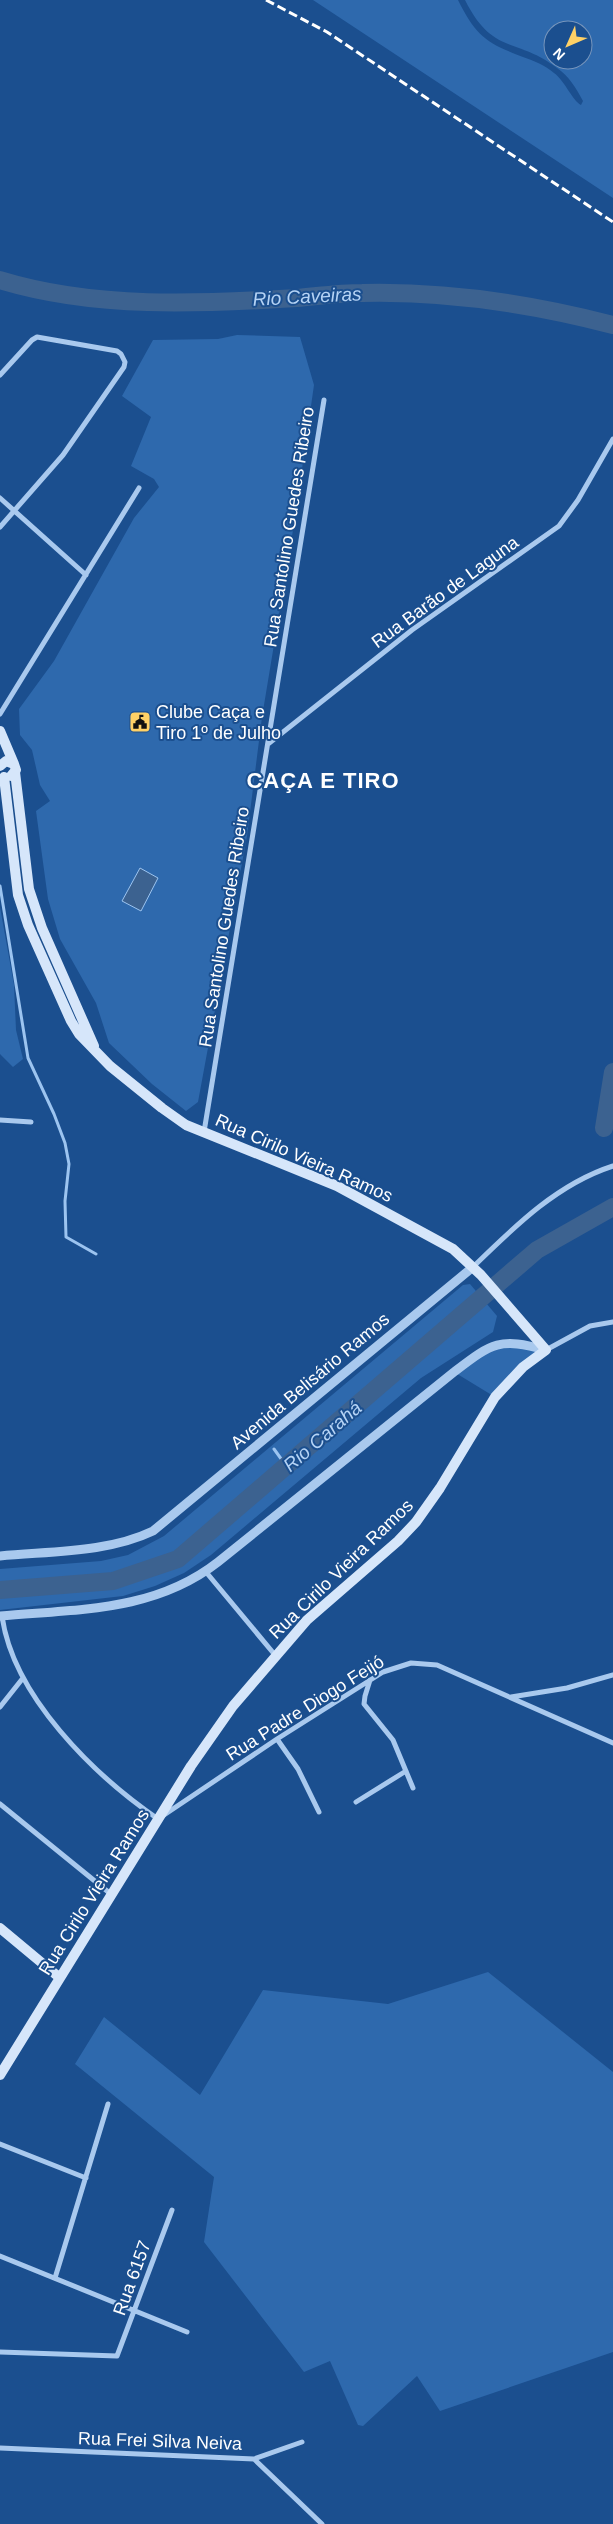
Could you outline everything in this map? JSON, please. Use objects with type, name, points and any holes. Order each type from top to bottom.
[{"type":"main road","name":"Rua Cirilo Vieira Ramos","points":[[0,731],[15,768],[30,896],[42,928],[98,1054]]},
{"type":"main road","points":[[9,761],[15,768],[10,777],[1,768],[9,761]]},
{"type":"main road","name":"Rua Cirilo Vieira Ramos","points":[[0,2075],[208,1740],[275,1655],[307,1620],[398,1541],[416,1522],[430,1504],[495,1397],[523,1367],[546,1350],[473,1266],[444,1243],[363,1199],[310,1175],[186,1125],[162,1108],[98,1054],[79,1034],[71,1021],[26,918],[16,889],[1,768]]},
{"type":"main road","points":[[0,1928],[60,1978]]},
{"type":"street","points":[[0,375],[32,340],[44,338],[117,351],[124,358],[124,368],[73,441],[0,527]]},
{"type":"street","name":"Rua Santolino Guedes Ribeiro","points":[[204,1133],[324,400]]},
{"type":"street","name":"Rua Barão de Laguna","points":[[268,744],[418,626],[558,526],[578,500],[613,439]]},
{"type":"street","points":[[0,714],[139,488]]},
{"type":"street","points":[[0,498],[86,574]]},
{"type":"street","points":[[0,1120],[31,1122]]},
{"type":"street","name":"Avenida Belisário Ramos","points":[[0,1556],[111,1545],[134,1541],[153,1531],[473,1266],[510,1230],[548,1200],[589,1175],[613,1166]]},
{"type":"street","points":[[158,1819],[109,1782],[50,1716],[23,1678],[10,1652],[1,1616],[117,1605],[167,1593],[206,1572],[454,1372],[484,1351],[508,1342],[546,1350],[590,1326],[613,1322]]},
{"type":"street","points":[[206,1572],[275,1655]]},
{"type":"street","name":"Rua Padre Diogo Feijó","points":[[158,1819],[277,1739],[396,1666],[423,1663],[444,1668],[613,1743]]},
{"type":"street","points":[[512,1697],[567,1688],[613,1675]]},
{"type":"street","points":[[0,1707],[23,1678]]},
{"type":"street","points":[[371,1680],[364,1704],[393,1740],[413,1788]]},
{"type":"street","points":[[277,1739],[298,1769],[319,1812]]},
{"type":"street","points":[[356,1802],[406,1771]]},
{"type":"street","points":[[0,1804],[112,1896]]},
{"type":"street","points":[[55,2278],[108,2104]]},
{"type":"street","points":[[0,2144],[86,2178]]},
{"type":"street","name":"Rua 6157","points":[[0,2352],[118,2356],[172,2210]]},
{"type":"street","points":[[0,2256],[187,2332]]},
{"type":"street","points":[[254,2459],[302,2442]]},
{"type":"street","name":"Rua Frei Silva Neiva","points":[[0,2448],[254,2459],[322,2524]]},
{"type":"shaded area","points":[[313,0],[458,0],[464,12],[483,37],[510,52],[543,66],[543,70],[551,70],[581,105],[583,101],[578,91],[560,70],[593,70],[593,20],[543,20],[543,58],[496,38],[475,18],[465,0],[613,0],[613,198]]},
{"type":"shaded area","name":"Clube Caça e Tiro 1º de Julho","points":[[237,335],[300,337],[314,385],[295,518],[262,717],[247,836],[198,1102],[186,1111],[152,1084],[109,1043],[96,1003],[60,939],[48,899],[36,811],[50,801],[40,785],[32,750],[20,735],[19,709],[54,661],[134,518],[159,487],[154,479],[131,466],[151,417],[122,396],[153,340],[218,339]]},
{"type":"shaded area","points":[[140,868],[158,878],[141,911],[122,901]]},
{"type":"shaded area","points":[[0,907],[14,985],[16,1030],[23,1059],[13,1067],[0,1054]]},
{"type":"shaded area","points":[[470,1284],[497,1316],[493,1332],[421,1378],[211,1555],[184,1573],[155,1586],[123,1596],[0,1610],[0,1569],[101,1561],[128,1555],[164,1536],[463,1285]]},
{"type":"shaded area","points":[[496,1345],[546,1350],[495,1397],[454,1372]]},
{"type":"shaded area","points":[[488,1972],[613,2072],[613,2352],[440,2411],[417,2376],[363,2426],[358,2425],[330,2361],[304,2372],[204,2242],[214,2177],[75,2064],[104,2017],[200,2095],[263,1990],[388,2004]]},
{"type":"waterway","name":"Rio Caveiras","points":[[0,280],[73,296],[148,302],[223,302],[354,293],[425,294],[520,305],[613,325]]},
{"type":"waterway","points":[[0,886],[28,1058],[54,1114],[65,1143],[69,1164],[65,1201],[66,1237],[96,1254]]},
{"type":"waterway","points":[[604,1128],[613,1072]]},
{"type":"waterway","name":"Rio Carahá","points":[[0,1590],[113,1581],[178,1559],[537,1250],[613,1207]]},
{"type":"waterway","points":[[274,1449],[287,1467]]},
{"type":"railway","points":[[266,0],[327,32],[613,222]]},
{"type":"place","name":"Clube Caça e Tiro 1º de Julho","points":[[140,722]]},
{"type":"district","name":"CAÇA E TIRO","points":[[323,780]]}]
